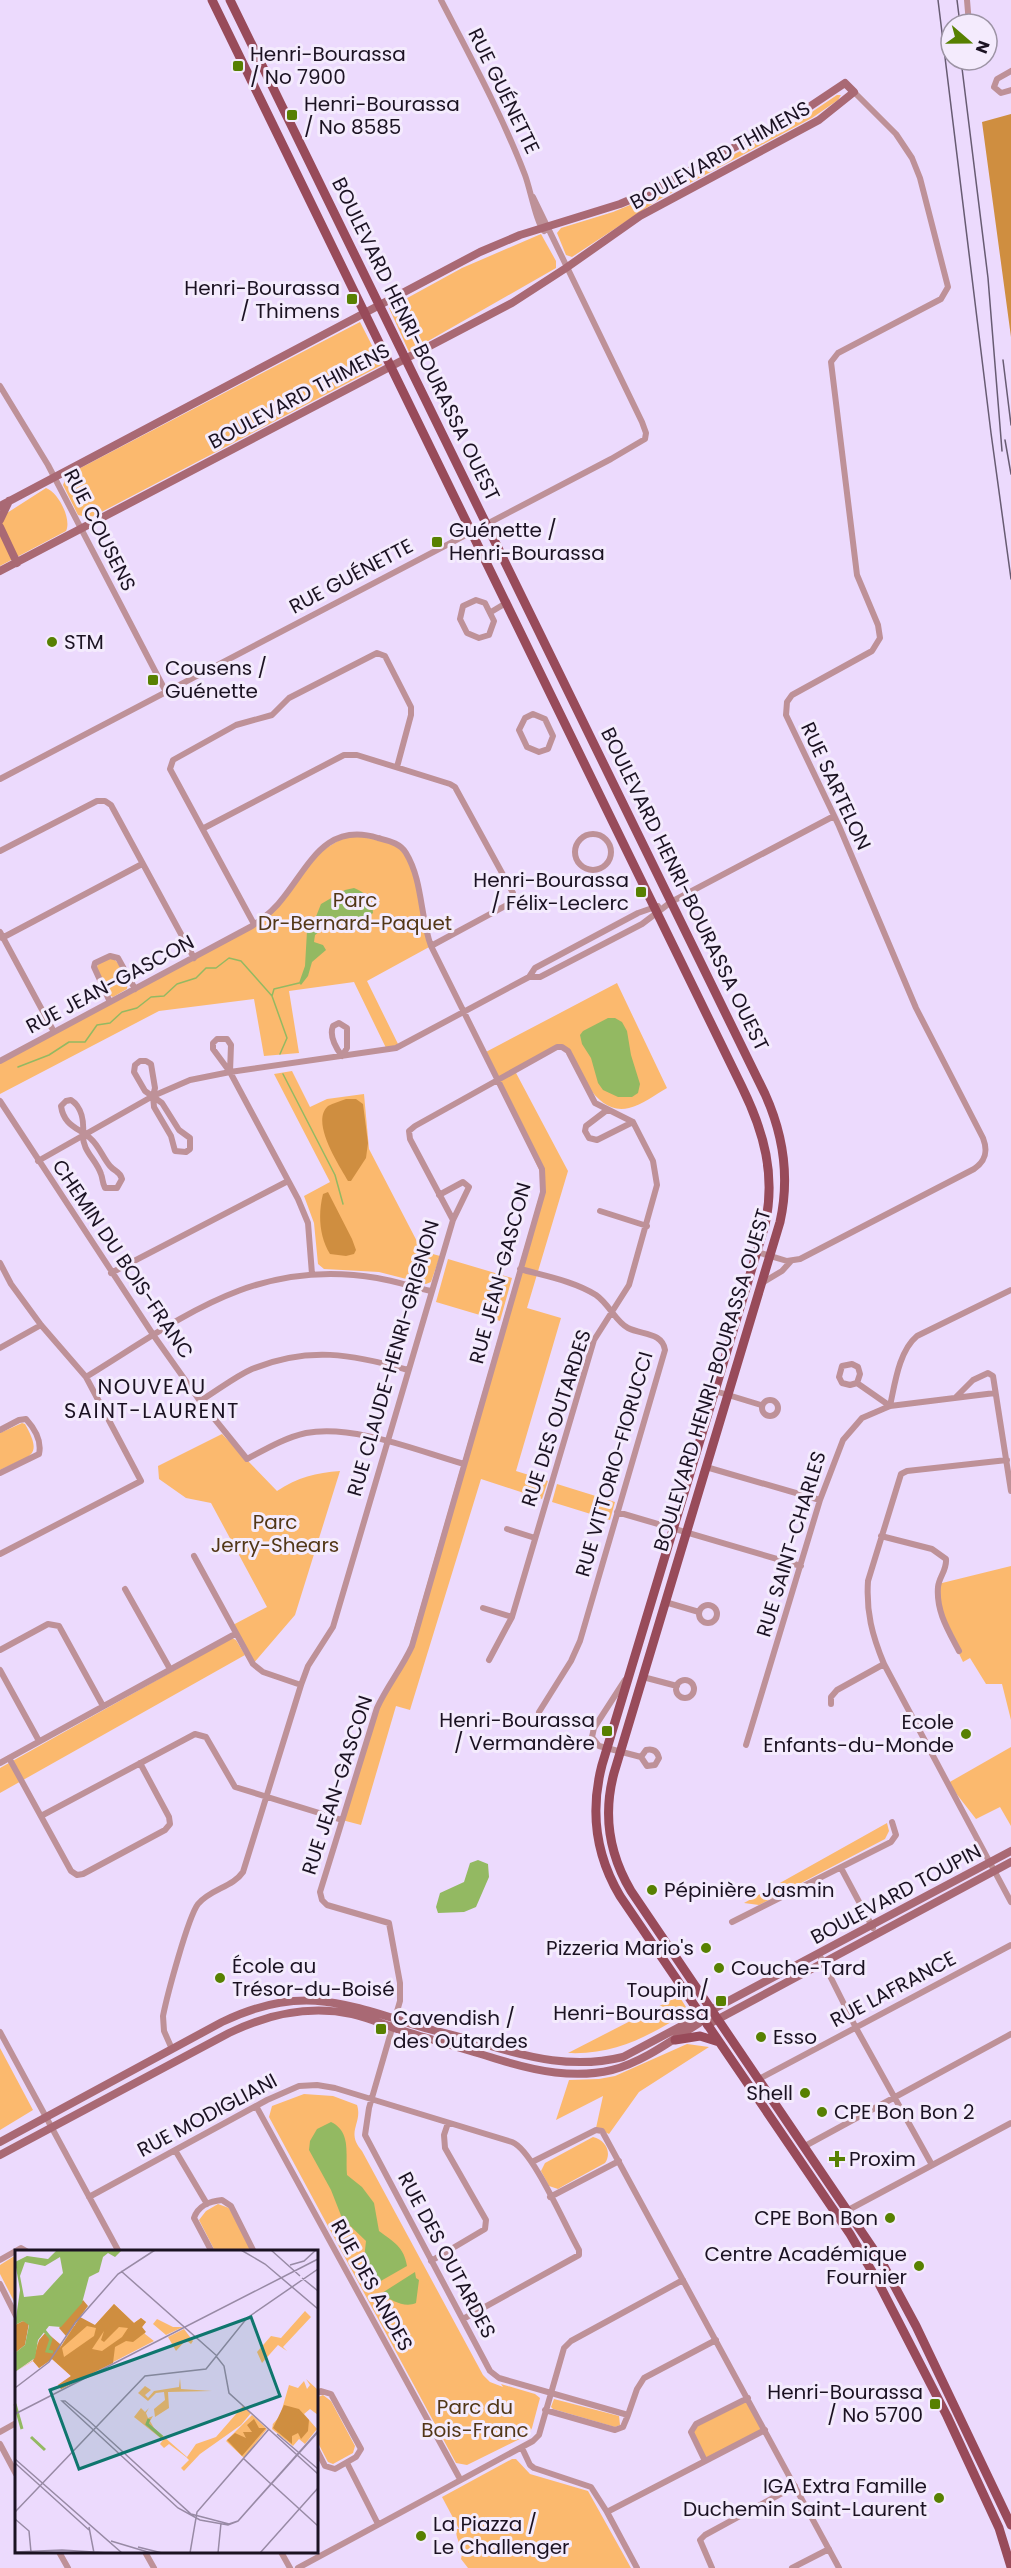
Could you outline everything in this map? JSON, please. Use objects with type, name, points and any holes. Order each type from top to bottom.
[{"type":"main road","name":"BOULEVARD HENRI-BOURASSA OUEST","points":[[212,0],[752,1106],[763,1137],[769,1166],[769,1197],[757,1252],[597,1785],[596,1833],[604,1862],[620,1896],[837,2216],[882,2288],[917,2355],[999,2528],[1011,2567]]},
{"type":"main road","name":"BOULEVARD HENRI-BOURASSA OUEST","points":[[230,0],[765,1094],[778,1128],[784,1157],[785,1190],[782,1215],[620,1752],[611,1787],[608,1812],[610,1838],[616,1860],[631,1891],[848,2210],[903,2300],[1011,2525]]},
{"type":"main road","points":[[675,2040],[700,2036],[719,2042]]},
{"type":"street","name":"RUE GUÉNETTE","points":[[0,779],[637,445],[646,436],[642,422],[547,230],[496,110],[441,0]]},
{"type":"street","points":[[1010,73],[998,79],[994,87],[1001,93],[1011,90]]},
{"type":"street","name":"BOULEVARD THIMENS","points":[[0,506],[488,248],[547,230],[658,188],[813,106],[845,83]]},
{"type":"street","name":"RUE SARTELON","points":[[762,1284],[782,1271],[791,1261],[804,1257],[974,1170],[986,1154],[984,1142],[916,1008],[834,816],[789,723],[786,705],[795,693],[872,651],[878,646],[880,634],[856,574],[831,364],[838,353],[941,299],[947,293],[948,285],[912,158],[896,134],[845,83]]},
{"type":"street","name":"BOULEVARD THIMENS","points":[[0,571],[512,303],[566,268],[606,238],[653,209],[824,117],[854,92]]},
{"type":"street","name":"RUE COUSENS","points":[[0,386],[53,477],[166,692]]},
{"type":"street","points":[[0,520],[9,501]]},
{"type":"street","points":[[0,527],[17,562]]},
{"type":"street","points":[[480,601],[491,612],[495,621],[489,635],[479,638],[466,633],[460,614],[467,603],[480,601]]},
{"type":"street","points":[[491,612],[506,603]]},
{"type":"street","points":[[255,924],[170,768],[173,760],[236,725],[272,715],[290,698],[377,653],[385,657],[411,706],[411,715],[397,767]]},
{"type":"street","points":[[533,714],[542,717],[550,728],[553,741],[548,749],[539,752],[527,747],[519,730],[525,718],[533,714]]},
{"type":"street","points":[[550,728],[563,721]]},
{"type":"street","points":[[204,828],[344,755],[357,754],[450,784],[455,787],[513,893],[513,899],[509,904],[431,946]]},
{"type":"street","points":[[0,851],[97,801],[105,801],[111,805],[194,958]]},
{"type":"street","points":[[528,977],[540,977],[642,924],[656,910],[834,816]]},
{"type":"street","name":"RUE JEAN-GASCON","points":[[0,1061],[255,924],[283,899],[312,857],[321,849],[349,834],[360,832],[396,844],[405,851],[421,900],[424,929],[431,946],[462,1013],[542,1169],[544,1180],[412,1646],[404,1664],[384,1693],[377,1708],[320,1892],[322,1900],[327,1905],[389,1923]]},
{"type":"street","points":[[588,834],[601,836],[607,844],[611,853],[609,863],[597,871],[583,867],[575,852],[579,838],[588,834]]},
{"type":"street","name":"BOULEVARD HENRI-BOURASSA OUEST","points":[[607,844],[620,838]]},
{"type":"street","points":[[54,1032],[1,935],[142,864]]},
{"type":"street","points":[[38,1161],[82,1134],[153,1096],[190,1080],[396,1048],[528,977],[535,968],[638,913],[656,910]]},
{"type":"street","points":[[110,1002],[94,971],[95,963],[110,956],[118,958],[135,989]]},
{"type":"street","points":[[339,1023],[347,1028],[347,1048],[342,1056],[336,1048],[332,1030],[333,1026],[339,1023]]},
{"type":"street","points":[[230,1072],[231,1045],[227,1039],[217,1039],[213,1043],[213,1049],[230,1072],[308,1223],[312,1274]]},
{"type":"street","points":[[498,1080],[557,1047],[562,1047],[568,1051],[595,1103],[633,1122]]},
{"type":"street","points":[[153,1096],[154,1107],[171,1136],[175,1151],[186,1152],[190,1149],[190,1138],[179,1130],[162,1103],[153,1096],[145,1092],[134,1072],[135,1065],[140,1061],[151,1064],[155,1088],[153,1096]]},
{"type":"street","name":"RUE CLAUDE-HENRI-GRIGNON","points":[[172,2049],[164,2031],[163,2016],[194,1912],[207,1896],[239,1878],[243,1872],[301,1685],[309,1666],[333,1627],[453,1220],[410,1139],[409,1131],[498,1080]]},
{"type":"street","points":[[82,1134],[82,1143],[101,1173],[105,1188],[117,1188],[122,1179],[121,1173],[110,1166],[91,1138],[82,1134],[75,1130],[62,1112],[61,1106],[66,1101],[71,1100],[78,1104],[84,1125],[82,1134]]},
{"type":"street","name":"CHEMIN DU BOIS-FRANC","points":[[0,1101],[153,1336],[247,1459],[279,1442],[306,1433],[330,1431],[387,1442]]},
{"type":"street","points":[[607,1110],[586,1126],[585,1131],[589,1138],[597,1140],[633,1122]]},
{"type":"street","name":"RUE DES OUTARDES","points":[[489,1660],[512,1617],[594,1340],[629,1285],[655,1197],[657,1173],[633,1122]]},
{"type":"street","points":[[111,1273],[288,1181]]},
{"type":"street","points":[[439,1195],[463,1182],[469,1187],[453,1220]]},
{"type":"street","points":[[600,1211],[647,1226]]},
{"type":"street","points":[[757,1252],[791,1261]]},
{"type":"street","points":[[0,1264],[11,1284],[42,1325],[86,1377],[141,1481],[0,1554]]},
{"type":"street","name":"RUE VITTORIO-FIORUCCI","points":[[520,1269],[577,1286],[595,1294],[613,1311],[622,1324],[629,1329],[659,1338],[664,1343],[665,1350],[580,1641],[571,1661],[539,1712]]},
{"type":"street","points":[[86,1377],[206,1304],[236,1290],[273,1280],[312,1274],[378,1278],[431,1291]]},
{"type":"street","points":[[856,1383],[890,1406],[895,1383],[911,1342],[917,1336],[1011,1290]]},
{"type":"street","points":[[0,1348],[42,1325]]},
{"type":"street","points":[[201,1401],[250,1370],[278,1360],[310,1354],[362,1357],[408,1370]]},
{"type":"street","points":[[956,1397],[981,1375],[988,1373],[993,1376],[1011,1491]]},
{"type":"street","points":[[715,1391],[761,1405]]},
{"type":"street","name":"RUE SAINT-CHARLES","points":[[746,1745],[820,1500],[837,1451],[851,1429],[868,1415],[890,1406],[995,1393]]},
{"type":"street","points":[[0,1430],[19,1420],[26,1419],[41,1445],[39,1454],[0,1473]]},
{"type":"street","points":[[387,1442],[464,1464]]},
{"type":"street","points":[[1007,1460],[907,1471],[901,1474],[868,1581],[867,1598],[873,1637],[884,1664],[1011,1902]]},
{"type":"street","points":[[706,1467],[820,1500]]},
{"type":"street","points":[[617,1512],[801,1566]]},
{"type":"street","points":[[507,1529],[535,1538]]},
{"type":"street","points":[[881,1536],[932,1549],[946,1559],[946,1566],[938,1584],[938,1603],[941,1617],[959,1651]]},
{"type":"street","points":[[194,1556],[235,1634],[257,1669],[301,1685]]},
{"type":"street","points":[[125,1589],[170,1669]]},
{"type":"street","points":[[665,1602],[699,1612]]},
{"type":"street","points":[[483,1608],[512,1617]]},
{"type":"street","points":[[0,1650],[48,1624],[59,1626],[103,1706]]},
{"type":"street","points":[[0,1763],[235,1634]]},
{"type":"street","points":[[831,1704],[831,1697],[837,1690],[884,1664]]},
{"type":"street","points":[[0,1670],[39,1741]]},
{"type":"street","name":"BOULEVARD HENRI-BOURASSA OUEST","points":[[607,1749],[595,1743],[592,1737],[593,1731],[631,1670]]},
{"type":"street","points":[[643,1677],[676,1686]]},
{"type":"street","points":[[41,1816],[195,1734],[201,1734],[206,1737],[235,1787],[342,1820]]},
{"type":"street","points":[[607,1749],[641,1757]]},
{"type":"street","points":[[9,1758],[71,1871],[77,1875],[155,1836],[170,1824],[169,1817],[140,1763]]},
{"type":"street","points":[[732,1922],[895,1839],[896,1829],[892,1822]]},
{"type":"street","name":"BOULEVARD TOUPIN","points":[[874,1930],[1011,1851]]},
{"type":"street","name":"BOULEVARD TOUPIN","points":[[704,2020],[874,1930],[1011,1862]]},
{"type":"street","points":[[841,1868],[874,1930]]},
{"type":"street","name":"RUE DES OUTARDES","points":[[389,1923],[400,1983],[400,2001],[372,2100],[365,2135],[494,2375],[628,2415]]},
{"type":"street","name":"RUE LAFRANCE","points":[[759,2079],[1011,1945]]},
{"type":"street","points":[[821,1958],[856,2028],[932,2165]]},
{"type":"street","points":[[0,2142],[237,2015],[260,2007],[293,2001],[343,2003],[512,2064],[568,2074],[595,2073],[619,2068],[675,2040],[704,2020]]},
{"type":"street","points":[[0,2156],[229,2033],[264,2018],[294,2012],[351,2014],[537,2059],[579,2063],[623,2057],[704,2020]]},
{"type":"street","points":[[0,2031],[118,2250]]},
{"type":"street","points":[[805,2146],[1011,2034]]},
{"type":"street","name":"RUE MODIGLIANI","points":[[89,2196],[256,2106],[299,2086],[317,2085],[335,2088],[518,2144],[532,2162]]},
{"type":"street","name":"RUE DES ANDES","points":[[256,2106],[460,2479]]},
{"type":"street","points":[[431,2261],[485,2229],[486,2220],[445,2148],[444,2135],[448,2123]]},
{"type":"street","points":[[837,2216],[1011,2123]]},
{"type":"street","points":[[463,2319],[579,2255],[579,2250],[532,2162],[596,2130],[603,2131],[839,2568]]},
{"type":"street","points":[[176,2150],[207,2204]]},
{"type":"street","points":[[550,2197],[620,2161]]},
{"type":"street","points":[[211,2250],[194,2218],[196,2213],[216,2200],[227,2201],[253,2250]]},
{"type":"street","points":[[0,2260],[15,2251]]},
{"type":"street","points":[[297,2568],[460,2479],[522,2448],[539,2435],[564,2348],[571,2341],[683,2280]]},
{"type":"street","points":[[0,2284],[15,2314]]},
{"type":"street","points":[[0,2302],[7,2299]]},
{"type":"street","points":[[545,2410],[619,2430],[623,2427],[637,2389],[644,2378],[716,2340]]},
{"type":"street","points":[[318,2392],[332,2394],[360,2446],[360,2452],[356,2457],[330,2469],[325,2466],[318,2452]]},
{"type":"street","points":[[705,2461],[691,2432],[696,2424],[748,2398]]},
{"type":"street","points":[[0,2432],[15,2424]]},
{"type":"street","points":[[608,2512],[765,2430]]},
{"type":"street","points":[[0,2444],[15,2472]]},
{"type":"street","points":[[522,2448],[530,2465],[534,2468],[591,2487],[608,2512],[637,2568]]},
{"type":"street","points":[[347,2463],[378,2524]]},
{"type":"street","points":[[712,2568],[700,2540],[795,2486]]},
{"type":"street","points":[[792,2568],[829,2549]]},
{"type":"street","points":[[60,2553],[68,2568]]},
{"type":"street","points":[[146,2553],[154,2568]]},
{"type":"street","points":[[282,2553],[290,2568]]},
{"type":"green space","points":[[837,95],[841,95],[838,100],[812,118],[660,199],[572,257],[566,255],[557,233],[561,228],[613,212],[666,190],[803,118]]},
{"type":"green space","points":[[541,234],[556,261],[556,268],[409,352],[389,308],[462,268]]},
{"type":"green space","points":[[360,322],[382,365],[90,518],[78,515],[63,485],[67,475]]},
{"type":"green space","points":[[46,488],[63,506],[67,520],[66,531],[0,566],[0,513],[7,513]]},
{"type":"green space","name":"Parc Dr-Bernard-Paquet","points":[[349,834],[396,844],[410,862],[431,946],[367,981],[399,1046],[387,1050],[354,982],[289,991],[299,1053],[264,1056],[254,999],[159,1011],[0,1094],[0,1061],[242,932],[269,913],[312,857]]},
{"type":"green space","points":[[114,959],[119,965],[126,977],[127,985],[127,989],[113,997],[109,995],[96,970],[98,964]]},
{"type":"green space","points":[[617,983],[667,1088],[634,1107],[618,1109],[608,1106],[591,1091],[568,1051],[562,1047],[515,1071],[568,1171],[527,1308],[561,1318],[516,1471],[548,1481],[542,1499],[481,1479],[410,1710],[396,1706],[361,1825],[342,1820],[377,1708],[404,1664],[544,1180],[484,1053]]},
{"type":"green space","points":[[292,1071],[310,1107],[327,1099],[364,1094],[369,1149],[422,1251],[440,1256],[431,1282],[426,1284],[379,1272],[324,1269],[318,1264],[314,1223],[304,1196],[330,1182],[274,1074]]},
{"type":"green space","points":[[448,1259],[512,1278],[500,1321],[436,1302]]},
{"type":"green space","points":[[22,1423],[31,1435],[33,1450],[26,1458],[0,1470],[0,1433]]},
{"type":"green space","name":"Parc Jerry-Shears","points":[[222,1434],[277,1491],[307,1476],[340,1471],[295,1615],[253,1664],[231,1626],[267,1607],[211,1503],[186,1498],[159,1479],[158,1466]]},
{"type":"green space","points":[[557,1484],[615,1502],[610,1520],[552,1502]]},
{"type":"green space","points":[[1011,1566],[1011,1720],[1002,1684],[986,1684],[970,1658],[963,1662],[942,1618],[938,1584]]},
{"type":"green space","points":[[232,1638],[236,1640],[245,1655],[0,1793],[0,1768]]},
{"type":"green space","points":[[1011,1747],[1011,1826],[1000,1807],[976,1819],[948,1783]]},
{"type":"green space","points":[[887,1823],[889,1831],[885,1839],[759,1905],[744,1903]]},
{"type":"green space","points":[[679,1996],[686,2007],[685,2014],[657,2030],[615,2048],[568,2053]]},
{"type":"green space","points":[[687,2044],[709,2047],[639,2092],[609,2134],[596,2128],[603,2096],[556,2120],[569,2080],[615,2076]]},
{"type":"green space","points":[[0,2048],[33,2110],[0,2130]]},
{"type":"green space","name":"Parc du Bois-Franc","points":[[304,2094],[333,2096],[357,2105],[355,2138],[357,2144],[483,2375],[490,2382],[535,2394],[540,2398],[528,2435],[467,2465],[456,2463],[269,2117],[272,2106]]},
{"type":"green space","points":[[593,2137],[601,2141],[608,2151],[605,2163],[558,2189],[549,2186],[541,2171],[545,2163]]},
{"type":"green space","points":[[218,2204],[229,2208],[249,2245],[249,2250],[214,2250],[199,2220],[206,2211]]},
{"type":"green space","points":[[15,2256],[15,2303],[0,2274],[0,2265]]},
{"type":"green space","points":[[323,2395],[331,2401],[355,2446],[353,2453],[333,2464],[328,2462],[318,2443],[318,2397]]},
{"type":"green space","points":[[748,2398],[765,2430],[705,2461],[691,2432],[696,2424]]},
{"type":"green space","points":[[554,2399],[619,2416],[620,2425],[615,2427],[553,2409],[551,2407]]},
{"type":"green space","name":"Parc du Bois-Franc","points":[[512,2459],[516,2459],[530,2474],[588,2491],[631,2568],[468,2568],[461,2559],[462,2554],[458,2552],[460,2546],[456,2532],[459,2529],[442,2497]]},
{"type":"shaded area","points":[[1011,114],[1011,337],[982,122]]},
{"type":"shaded area","points":[[354,888],[368,897],[373,913],[361,926],[333,921],[315,935],[314,942],[323,945],[326,950],[312,962],[308,976],[301,985],[299,983],[305,966],[307,931],[321,904],[345,890]]},
{"type":"shaded area","points":[[608,1018],[615,1018],[622,1022],[627,1031],[631,1055],[640,1084],[638,1093],[632,1097],[618,1097],[603,1090],[598,1083],[591,1058],[582,1044],[580,1035],[583,1031]]},
{"type":"shaded area","points":[[346,1099],[356,1099],[363,1104],[368,1143],[366,1158],[351,1181],[348,1181],[328,1144],[322,1122],[323,1113],[328,1106]]},
{"type":"shaded area","points":[[328,1192],[352,1239],[356,1250],[354,1254],[346,1256],[330,1254],[326,1247],[320,1209],[323,1194]]},
{"type":"shaded area","points":[[478,1860],[488,1864],[489,1877],[476,1907],[464,1912],[438,1913],[436,1907],[440,1893],[464,1882],[470,1863]]},
{"type":"shaded area","points":[[331,2122],[338,2126],[345,2138],[347,2175],[362,2187],[374,2203],[379,2231],[398,2245],[406,2259],[407,2266],[379,2282],[375,2281],[364,2259],[366,2241],[342,2218],[331,2190],[309,2150],[310,2141],[317,2129]]},
{"type":"shaded area","points":[[415,2272],[419,2280],[416,2303],[407,2305],[398,2303],[382,2293]]},
{"type":"waterway","points":[[18,1067],[49,1055],[69,1042],[85,1042],[97,1025],[110,1023],[122,1012],[137,1008],[151,997],[164,996],[177,984],[196,978],[206,968],[216,968],[229,958],[241,961],[272,996]]},
{"type":"waterway","points":[[280,1054],[287,1038],[272,996],[274,989],[299,983]]},
{"type":"waterway","points":[[283,1074],[335,1175],[343,1204]]},
{"type":"tram line","points":[[938,0],[1011,579]]},
{"type":"tram line","points":[[957,0],[958,12]]},
{"type":"tram line","points":[[962,72],[988,278],[1002,451]]},
{"type":"tram line","points":[[1003,360],[1011,425]]},
{"type":"tram line","points":[[1005,440],[1011,474]]},
{"type":"place","name":"Henri-Bourassa / No 7900","points":[[238,66]]},
{"type":"place","name":"Henri-Bourassa / No 8585","points":[[292,115]]},
{"type":"place","name":"Henri-Bourassa / Thimens","points":[[352,299]]},
{"type":"place","name":"Guénette / Henri-Bourassa","points":[[437,542]]},
{"type":"place","name":"STM","points":[[52,642]]},
{"type":"place","name":"Cousens / Guénette","points":[[153,680]]},
{"type":"place","name":"Henri-Bourassa / Félix-Leclerc","points":[[641,892]]},
{"type":"place","name":"Henri-Bourassa / Vermandère","points":[[607,1731]]},
{"type":"place","name":"Ecole Enfants-du-Monde","points":[[966,1734]]},
{"type":"place","name":"Pépinière Jasmin","points":[[652,1890]]},
{"type":"place","name":"Pizzeria Mario's","points":[[706,1948]]},
{"type":"place","name":"Couche-Tard","points":[[719,1968]]},
{"type":"place","name":"École au Trésor-du-Boisé","points":[[220,1978]]},
{"type":"place","name":"Toupin / Henri-Bourassa","points":[[721,2001]]},
{"type":"place","name":"Cavendish / des Outardes","points":[[381,2029]]},
{"type":"place","name":"Esso","points":[[761,2037]]},
{"type":"place","name":"Shell","points":[[805,2093]]},
{"type":"place","name":"CPE Bon Bon 2","points":[[822,2112]]},
{"type":"place","name":"Proxim","points":[[837,2159]]},
{"type":"place","name":"CPE Bon Bon","points":[[890,2218]]},
{"type":"place","name":"Centre Académique Fournier","points":[[919,2266]]},
{"type":"place","name":"Henri-Bourassa / No 5700","points":[[935,2404]]},
{"type":"place","name":"IGA Extra Famille Duchemin Saint-Laurent","points":[[939,2498]]},
{"type":"place","name":"La Piazza / Le Challenger","points":[[421,2536]]},
{"type":"district","name":"NOUVEAU SAINT-LAURENT","points":[[152,1399]]}]
